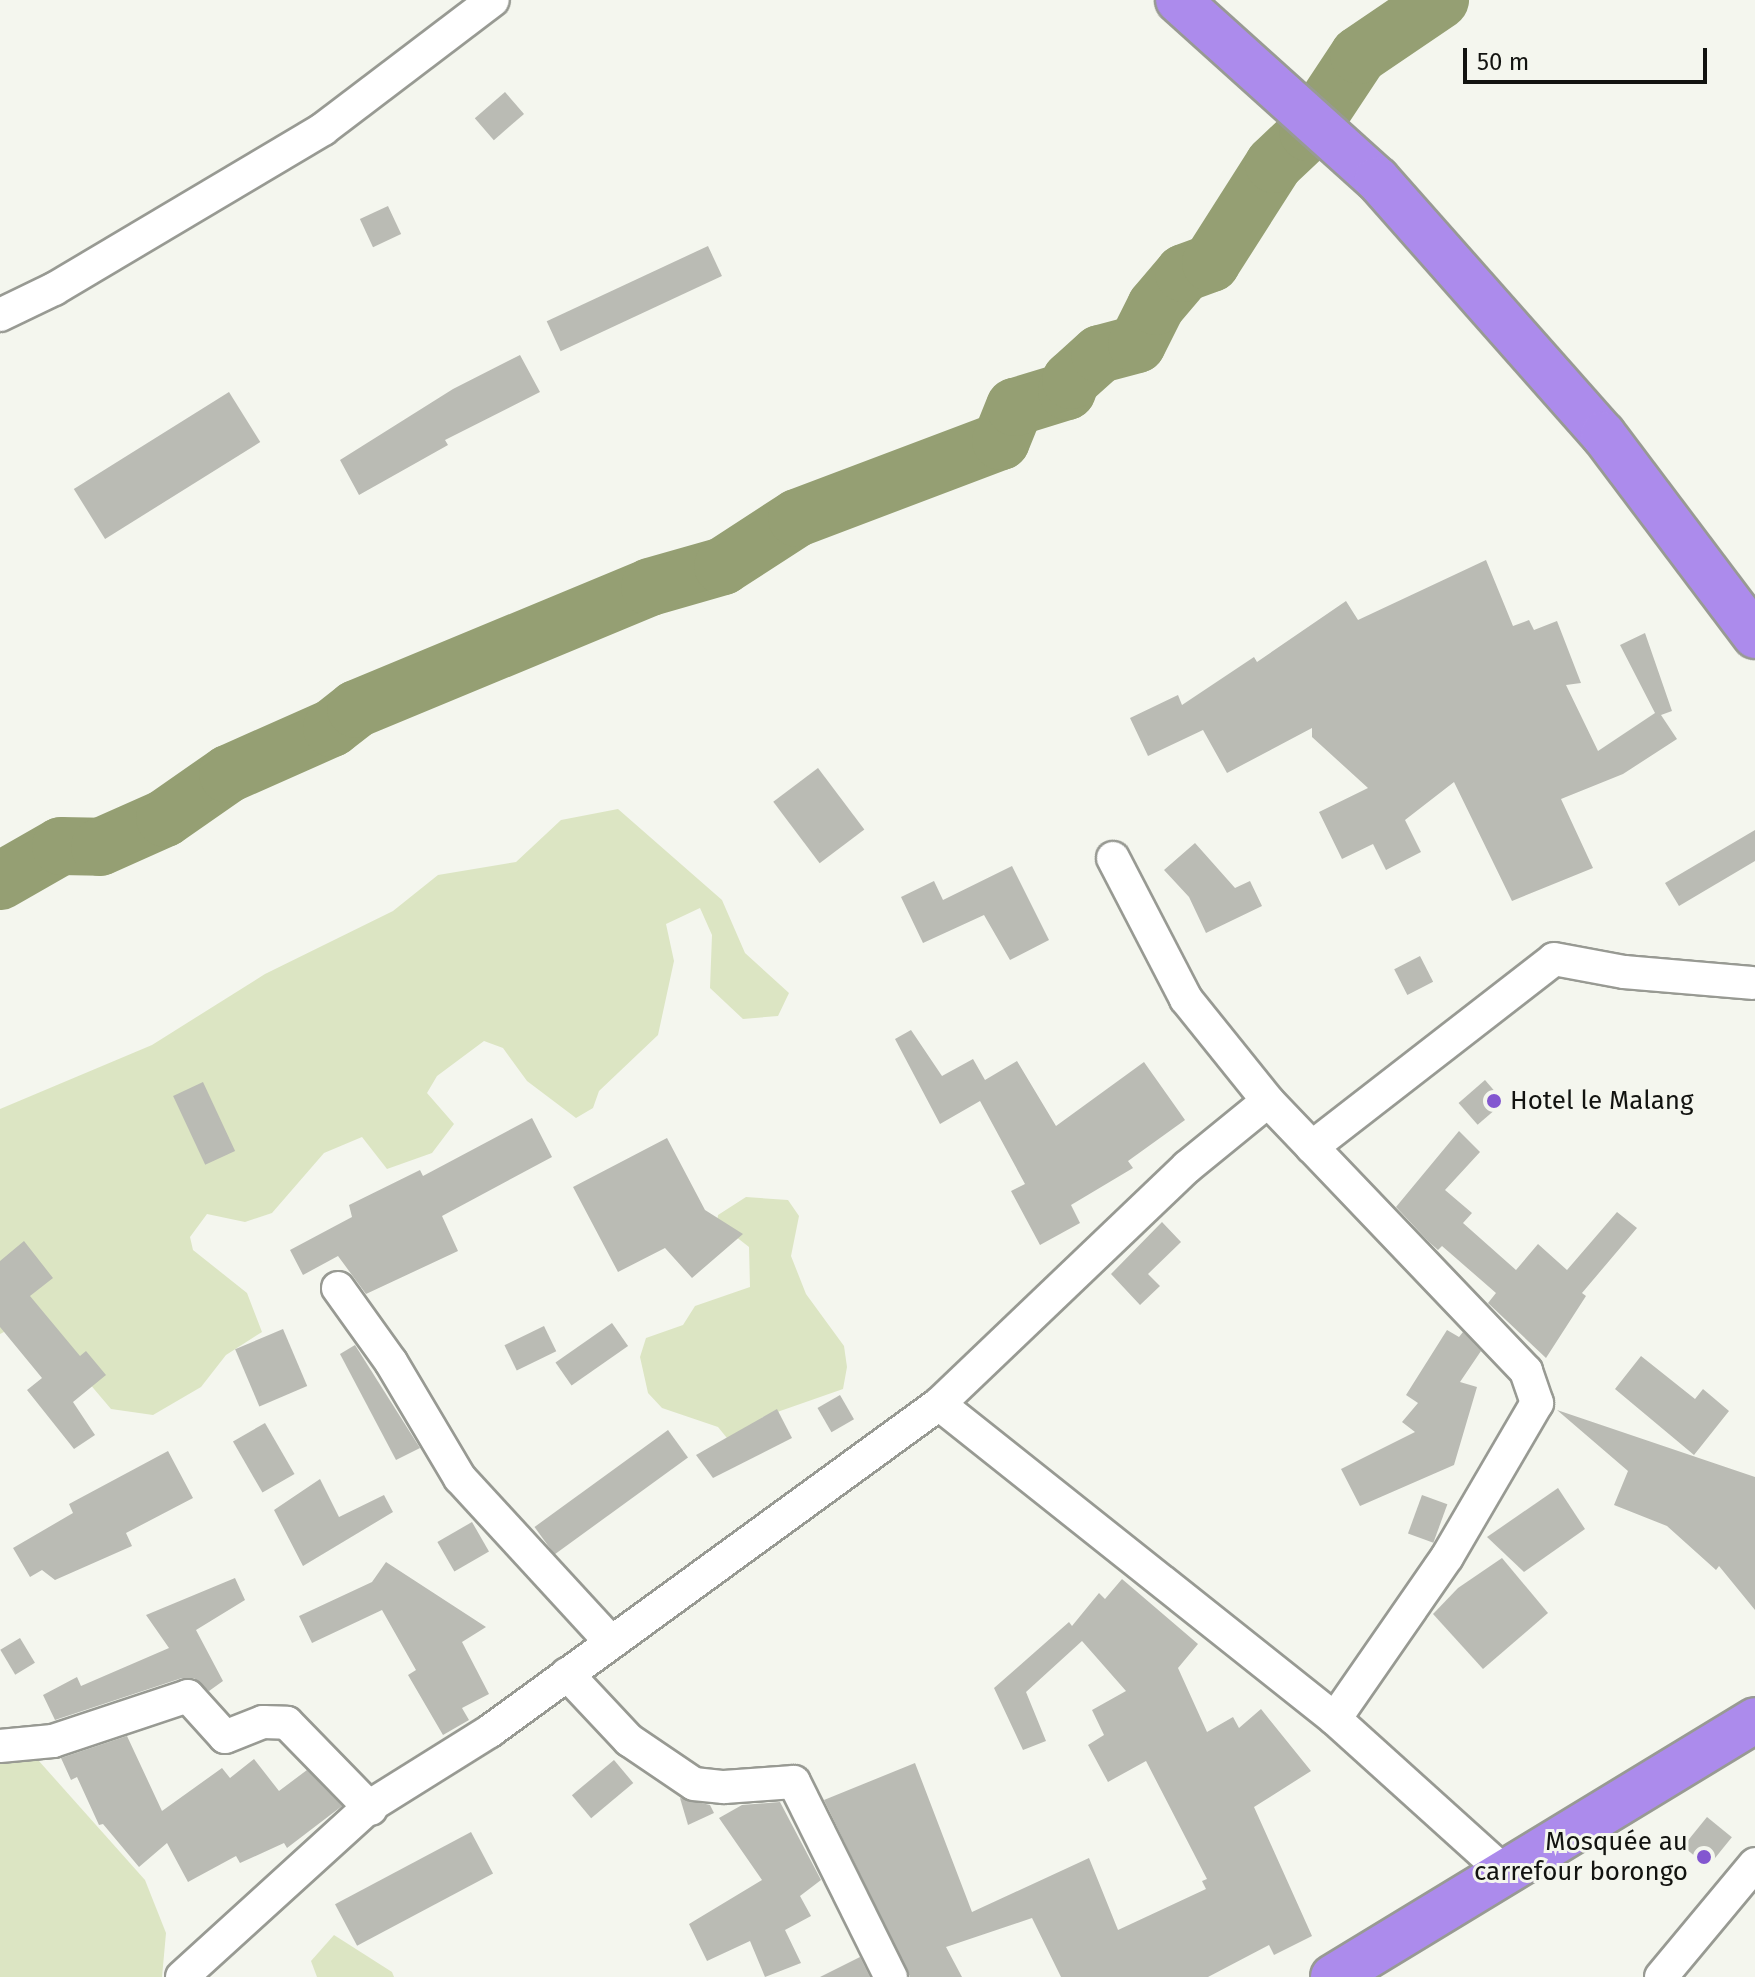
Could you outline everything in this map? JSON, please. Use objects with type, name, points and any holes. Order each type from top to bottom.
[{"type":"highway","points":[[1178,0],[1286,92],[1377,179],[1603,434],[1755,636]]},
{"type":"highway","points":[[1333,1977],[1503,1871],[1754,1731]]},
{"type":"street","points":[[0,315],[54,289],[323,129],[493,0]]},
{"type":"street","points":[[1113,858],[1186,999],[1268,1101],[1526,1371],[1537,1403],[1447,1557],[1335,1719]]},
{"type":"street","points":[[1312,1147],[1554,959],[1624,972],[1752,983]]},
{"type":"street","points":[[182,1977],[371,1809],[567,1674],[939,1404],[1187,1167],[1268,1101]]},
{"type":"street","points":[[338,1288],[411,1393],[460,1478],[611,1642]]},
{"type":"street","points":[[939,1404],[1335,1719],[1503,1871]]},
{"type":"street","points":[[567,1674],[629,1740],[694,1784],[724,1787],[794,1782],[891,1977]]},
{"type":"street","points":[[0,1746],[53,1741],[188,1696],[225,1737],[263,1722],[287,1723],[371,1809]]},
{"type":"street","points":[[1661,1977],[1755,1864]]},
{"type":"green space","points":[[618,809],[722,900],[745,953],[789,993],[778,1016],[743,1019],[710,988],[712,935],[700,908],[666,924],[674,961],[658,1035],[599,1091],[593,1108],[576,1118],[527,1081],[503,1048],[484,1041],[437,1076],[427,1093],[454,1124],[432,1153],[387,1169],[362,1137],[324,1153],[272,1213],[245,1222],[207,1214],[190,1237],[193,1250],[247,1293],[262,1332],[226,1355],[201,1387],[153,1415],[111,1409],[33,1317],[0,1334],[0,1109],[152,1045],[265,974],[393,911],[438,875],[516,862],[561,820]]},
{"type":"green space","points":[[746,1197],[788,1200],[799,1216],[791,1256],[806,1294],[844,1346],[847,1367],[843,1389],[763,1417],[731,1443],[718,1427],[662,1408],[648,1393],[640,1357],[646,1338],[683,1325],[695,1306],[750,1287],[749,1247],[717,1222],[718,1215]]},
{"type":"green space","points":[[14,1733],[145,1880],[166,1933],[162,1977],[0,1977],[0,1736]]},
{"type":"green space","points":[[334,1935],[392,1972],[394,1977],[317,1977],[311,1961]]},
{"type":"building","points":[[505,92],[524,114],[494,140],[475,118]]},
{"type":"building","points":[[388,206],[401,234],[373,247],[360,219]]},
{"type":"building","points":[[708,246],[722,276],[561,351],[547,321]]},
{"type":"building","points":[[520,355],[540,392],[445,440],[448,445],[359,495],[340,460],[453,389]]},
{"type":"building","points":[[229,392],[260,442],[105,539],[74,489]]},
{"type":"building","points":[[1486,560],[1513,626],[1529,620],[1534,630],[1557,621],[1581,683],[1566,685],[1598,751],[1655,713],[1620,645],[1645,633],[1672,711],[1661,715],[1677,739],[1623,774],[1561,799],[1593,868],[1512,901],[1454,782],[1405,820],[1421,852],[1386,870],[1373,844],[1342,859],[1319,812],[1368,788],[1312,737],[1312,728],[1227,773],[1203,730],[1148,756],[1130,718],[1178,695],[1182,705],[1254,657],[1257,662],[1346,601],[1358,620]]},
{"type":"building","points":[[818,768],[864,829],[820,863],[773,802]]},
{"type":"building","points":[[1755,830],[1755,861],[1679,906],[1665,883]]},
{"type":"building","points":[[1195,843],[1235,888],[1250,881],[1262,906],[1206,933],[1189,897],[1164,870]]},
{"type":"building","points":[[1012,866],[1049,940],[1010,960],[984,915],[923,943],[901,897],[934,881],[943,900]]},
{"type":"building","points":[[1420,956],[1433,982],[1407,995],[1394,969]]},
{"type":"building","points":[[911,1030],[942,1076],[973,1059],[985,1080],[1017,1061],[1056,1126],[1144,1062],[1185,1120],[1128,1161],[1133,1168],[1071,1205],[1080,1223],[1040,1245],[1011,1191],[1025,1184],[980,1101],[940,1124],[895,1039]]},
{"type":"building","points":[[1485,1080],[1504,1102],[1478,1125],[1459,1103]]},
{"type":"building","points":[[203,1082],[235,1151],[205,1165],[173,1096]]},
{"type":"building","points":[[532,1118],[552,1157],[442,1216],[458,1251],[366,1294],[338,1256],[303,1275],[290,1250],[352,1217],[349,1205],[420,1170],[423,1176]]},
{"type":"building","points":[[1459,1131],[1480,1152],[1445,1190],[1472,1213],[1463,1223],[1516,1270],[1538,1244],[1567,1270],[1617,1212],[1637,1228],[1582,1293],[1586,1296],[1546,1358],[1488,1303],[1496,1293],[1442,1246],[1438,1250],[1396,1207]]},
{"type":"building","points":[[667,1138],[705,1210],[743,1234],[692,1278],[665,1248],[618,1272],[573,1187]]},
{"type":"building","points":[[1162,1222],[1181,1242],[1148,1274],[1160,1286],[1140,1305],[1111,1274]]},
{"type":"building","points":[[24,1241],[53,1278],[30,1296],[80,1356],[86,1351],[106,1375],[73,1402],[95,1435],[74,1449],[27,1390],[42,1378],[0,1327],[0,1261]]},
{"type":"building","points":[[612,1323],[628,1346],[572,1386],[555,1363]]},
{"type":"building","points":[[544,1326],[556,1351],[517,1370],[504,1345]]},
{"type":"building","points":[[283,1329],[307,1386],[259,1406],[235,1349]]},
{"type":"building","points":[[1447,1330],[1459,1337],[1463,1332],[1481,1351],[1460,1382],[1477,1387],[1454,1465],[1360,1506],[1341,1469],[1415,1432],[1402,1422],[1418,1403],[1406,1395]]},
{"type":"building","points":[[355,1345],[420,1448],[396,1460],[340,1354]]},
{"type":"building","points":[[1641,1356],[1695,1399],[1703,1389],[1729,1411],[1694,1455],[1615,1389]]},
{"type":"building","points":[[840,1395],[854,1419],[831,1432],[817,1408]]},
{"type":"building","points":[[777,1409],[792,1438],[713,1478],[696,1455]]},
{"type":"building","points":[[1557,1410],[1755,1477],[1755,1610],[1719,1566],[1716,1570],[1667,1526],[1614,1505],[1628,1471]]},
{"type":"building","points":[[265,1423],[294,1474],[262,1493],[233,1442]]},
{"type":"building","points":[[668,1430],[688,1458],[554,1554],[535,1527]]},
{"type":"building","points":[[168,1451],[193,1498],[126,1533],[132,1546],[55,1580],[42,1570],[30,1577],[13,1548],[73,1513],[69,1504]]},
{"type":"building","points":[[320,1479],[339,1517],[384,1495],[393,1512],[303,1566],[274,1510]]},
{"type":"building","points":[[1558,1488],[1585,1529],[1524,1572],[1487,1537]]},
{"type":"building","points":[[1422,1495],[1447,1504],[1433,1543],[1408,1534]]},
{"type":"building","points":[[472,1522],[489,1551],[454,1571],[437,1542]]},
{"type":"building","points":[[1502,1558],[1548,1613],[1483,1669],[1433,1614],[1458,1588]]},
{"type":"building","points":[[386,1562],[486,1627],[462,1642],[489,1694],[462,1708],[469,1720],[443,1735],[408,1675],[416,1670],[382,1610],[312,1643],[299,1616],[372,1582]]},
{"type":"building","points":[[235,1578],[245,1600],[196,1630],[223,1681],[209,1691],[194,1678],[182,1678],[55,1720],[43,1695],[77,1677],[81,1686],[169,1648],[146,1615]]},
{"type":"building","points":[[1122,1579],[1198,1644],[1178,1668],[1207,1732],[1233,1717],[1239,1728],[1261,1709],[1311,1771],[1254,1807],[1312,1936],[1274,1955],[1269,1945],[1208,1977],[1061,1977],[1032,1918],[946,1947],[962,1977],[910,1977],[824,1800],[915,1763],[972,1912],[1089,1858],[1118,1930],[1206,1889],[1202,1881],[1207,1879],[1146,1761],[1108,1782],[1088,1745],[1104,1735],[1092,1710],[1126,1691],[1082,1641],[1026,1692],[1046,1741],[1023,1750],[994,1688],[1069,1622],[1072,1626],[1099,1593],[1105,1599]]},
{"type":"building","points":[[20,1638],[35,1663],[15,1675],[0,1650]]},
{"type":"building","points":[[127,1736],[162,1811],[222,1768],[230,1778],[254,1759],[279,1791],[307,1770],[342,1806],[287,1848],[284,1843],[240,1863],[236,1856],[188,1882],[167,1843],[139,1867],[103,1824],[99,1825],[77,1777],[71,1780],[61,1758]]},
{"type":"building","points":[[614,1760],[633,1783],[591,1818],[572,1795]]},
{"type":"building","points":[[680,1798],[710,1805],[714,1813],[688,1825]]},
{"type":"building","points":[[780,1802],[821,1880],[800,1896],[811,1916],[785,1930],[801,1963],[765,1977],[750,1941],[707,1961],[689,1924],[762,1880],[719,1818],[742,1805]]},
{"type":"building","points":[[1707,1817],[1732,1837],[1708,1867],[1683,1847]]},
{"type":"building","points":[[471,1832],[493,1873],[357,1946],[335,1904]]},
{"type":"building","points":[[860,1957],[870,1977],[820,1977]]},
{"type":"waterway","points":[[0,881],[61,846],[100,847],[165,818],[228,774],[332,728],[356,709],[650,587],[723,566],[797,518],[1001,441],[1015,407],[1067,391],[1071,380],[1100,354],[1137,344],[1156,306],[1184,273],[1211,263],[1274,164],[1308,132],[1359,55],[1440,0]]},
{"type":"place","name":"Hotel le Malang","points":[[1494,1101]]},
{"type":"place","name":"Mosquée au carrefour borongo","points":[[1704,1857]]}]
